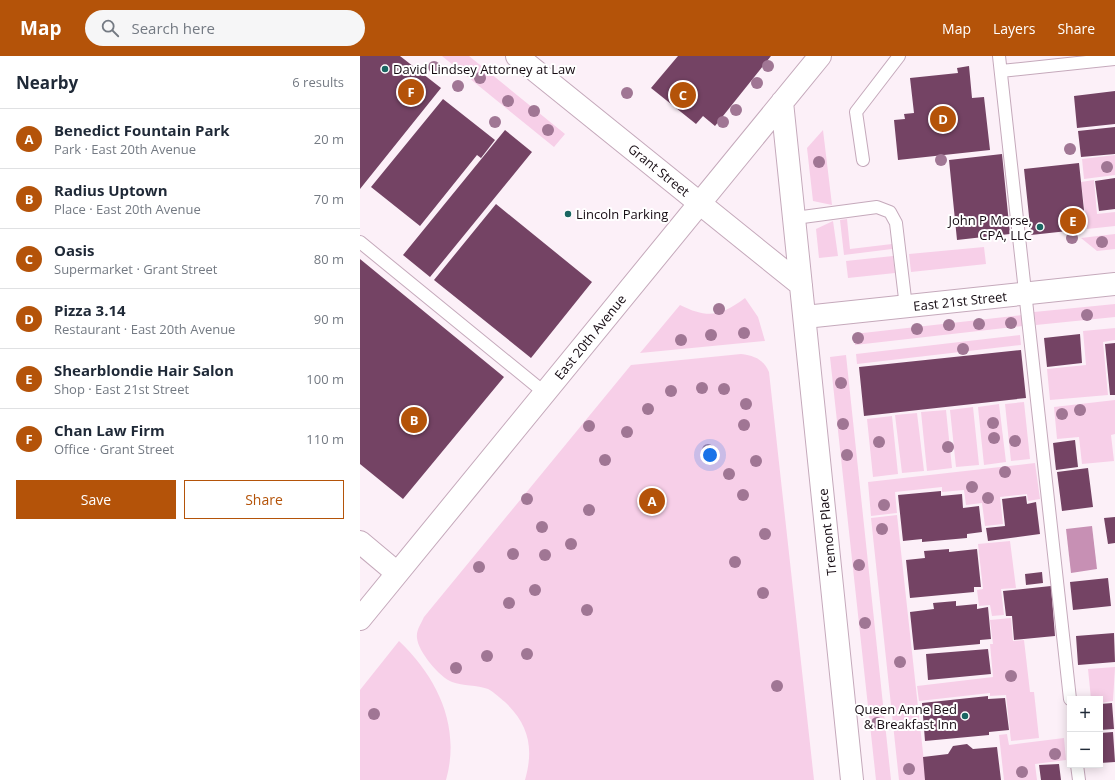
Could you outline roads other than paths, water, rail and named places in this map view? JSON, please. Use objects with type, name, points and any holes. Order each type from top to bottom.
[{"type":"street","name":"Grant Street","points":[[517,56],[801,285]]},
{"type":"street","name":"East 20th Avenue","points":[[360,619],[820,56]]},
{"type":"street","name":"Tremont Place","points":[[782,102],[852,780]]},
{"type":"street","name":"East 21st Street","points":[[805,317],[1115,284]]},
{"type":"street","points":[[360,542],[397,573]]},
{"type":"lane","points":[[863,160],[856,112],[899,56]]},
{"type":"lane","points":[[999,56],[1070,696]]},
{"type":"lane","points":[[1001,72],[1115,59]]},
{"type":"lane","points":[[794,218],[877,207],[890,212],[896,223],[906,307]]},
{"type":"lane","points":[[360,242],[545,393]]},
{"type":"lane","points":[[1077,768],[1079,780]]},
{"type":"place","name":"David Lindsey Attorney at Law","points":[[385,69]]},
{"type":"place","name":"Chan Law Firm","points":[[411,92]]},
{"type":"place","name":"Oasis","points":[[683,95]]},
{"type":"place","name":"Pizza 3.14","points":[[943,119]]},
{"type":"place","name":"Lincoln Parking","points":[[568,214]]},
{"type":"place","name":"Shearblondie Hair Salon","points":[[1073,221]]},
{"type":"place","name":"John P Morse, CPA, LLC","points":[[1040,227]]},
{"type":"place","name":"Radius Uptown","points":[[414,420]]},
{"type":"place","name":"Benedict Fountain Park","points":[[652,501]]},
{"type":"place","name":"Queen Anne Bed & Breakfast Inn","points":[[965,716]]}]
